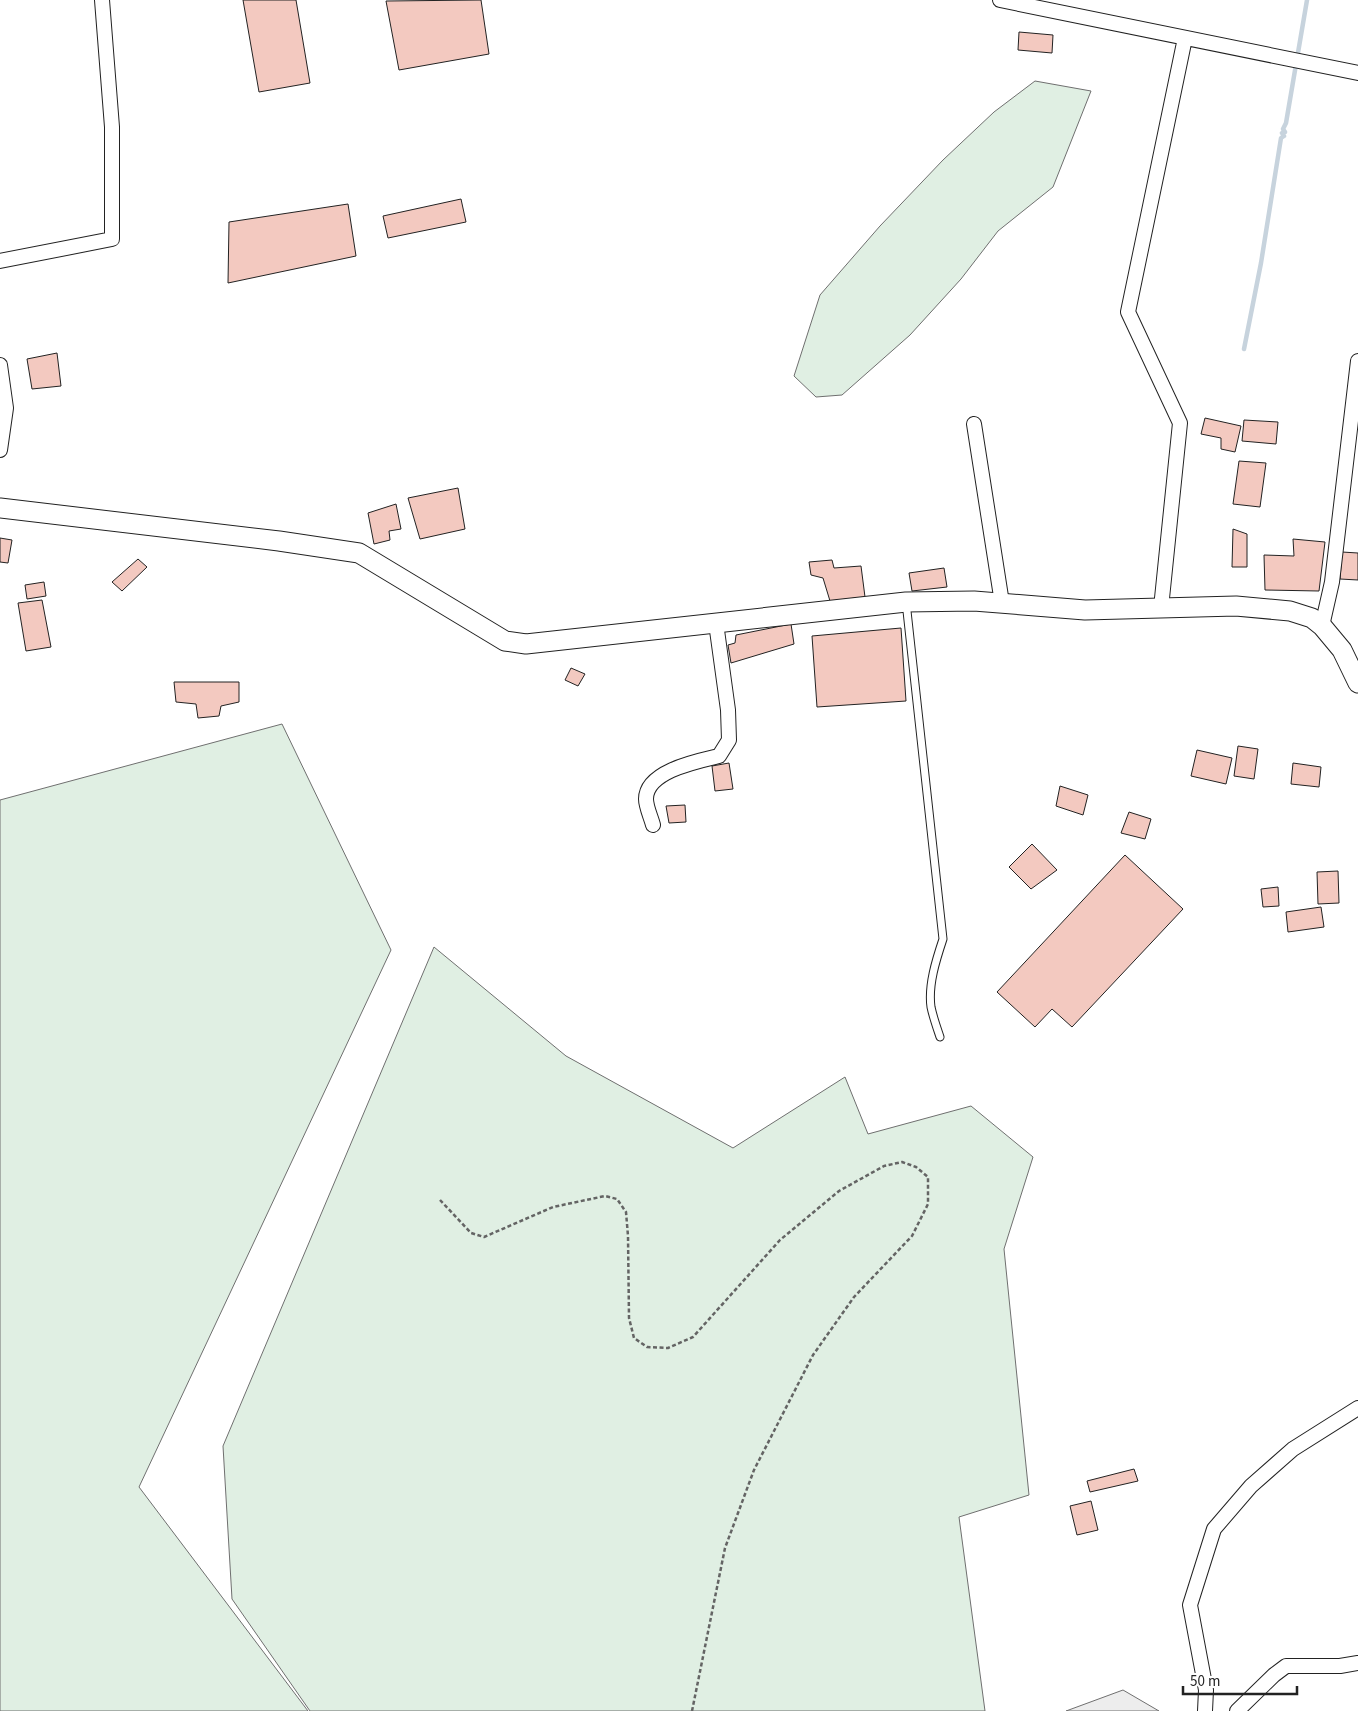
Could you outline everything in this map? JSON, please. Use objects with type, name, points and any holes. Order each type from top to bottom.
[{"type":"street","points":[[0,261],[112,239],[112,127],[102,0]]},
{"type":"street","points":[[1000,0],[1358,73]]},
{"type":"street","points":[[1161,608],[1180,423],[1128,312],[1185,38]]},
{"type":"street","points":[[1322,626],[1332,582],[1358,361]]},
{"type":"street","points":[[0,365],[6,408],[0,450]]},
{"type":"street","points":[[974,424],[1002,603]]},
{"type":"street","points":[[0,508],[279,541],[359,553],[505,641],[526,644],[906,602],[974,601],[1085,610],[1236,606],[1290,611],[1312,618],[1322,626],[1342,650],[1358,684]]},
{"type":"street","points":[[653,825],[646,798],[652,782],[681,765],[719,756],[729,740],[728,710],[716,623]]},
{"type":"street","points":[[1204,1711],[1206,1690],[1190,1605],[1214,1529],[1251,1486],[1293,1450],[1358,1408]]},
{"type":"street","points":[[1237,1711],[1286,1666],[1340,1666],[1358,1663]]},
{"type":"lane","points":[[906,602],[943,939],[935,964],[931,1006],[940,1037]]},
{"type":"path","points":[[440,1200],[471,1233],[484,1237],[553,1207],[605,1196],[618,1199],[626,1212],[629,1318],[634,1338],[647,1347],[668,1348],[693,1337],[780,1240],[838,1192],[884,1166],[902,1162],[916,1167],[928,1177],[928,1204],[912,1236],[854,1297],[813,1355],[754,1470],[725,1548],[693,1698],[692,1711]]},
{"type":"green space","points":[[1035,81],[1091,91],[1053,187],[998,231],[961,279],[910,335],[842,395],[816,397],[794,376],[820,295],[880,226],[943,160],[994,112]]},
{"type":"green space","points":[[282,724],[391,950],[139,1487],[308,1711],[0,1711],[0,800]]},
{"type":"green space","points":[[434,947],[566,1056],[733,1148],[845,1077],[868,1134],[971,1106],[1033,1157],[1004,1249],[1029,1495],[959,1517],[985,1711],[310,1711],[232,1599],[223,1446]]},
{"type":"shaded area","points":[[1123,1690],[1159,1711],[1066,1711]]},
{"type":"building","points":[[243,0],[296,0],[310,83],[259,92]]},
{"type":"building","points":[[481,0],[489,54],[399,70],[386,1]]},
{"type":"building","points":[[1019,32],[1053,35],[1052,53],[1018,50]]},
{"type":"building","points":[[461,199],[466,222],[388,238],[383,216]]},
{"type":"building","points":[[348,204],[356,256],[228,283],[229,222]]},
{"type":"building","points":[[57,353],[61,386],[32,389],[27,359]]},
{"type":"building","points":[[1205,418],[1241,426],[1235,452],[1221,449],[1221,438],[1201,434]]},
{"type":"building","points":[[1244,420],[1278,422],[1276,444],[1242,441]]},
{"type":"building","points":[[1239,461],[1266,463],[1260,507],[1233,504]]},
{"type":"building","points":[[458,488],[465,529],[420,539],[408,498]]},
{"type":"building","points":[[396,504],[401,529],[389,531],[390,540],[374,544],[368,513]]},
{"type":"building","points":[[1233,529],[1247,534],[1247,567],[1232,567]]},
{"type":"building","points":[[0,538],[12,540],[8,563],[0,562]]},
{"type":"building","points":[[1293,539],[1325,542],[1319,591],[1265,590],[1264,555],[1294,556]]},
{"type":"building","points":[[1342,552],[1358,553],[1358,580],[1340,579]]},
{"type":"building","points":[[138,559],[147,567],[122,591],[112,582]]},
{"type":"building","points":[[832,560],[834,568],[861,566],[865,597],[830,601],[823,578],[811,575],[809,562]]},
{"type":"building","points":[[944,568],[947,587],[912,591],[909,573]]},
{"type":"building","points":[[44,582],[46,596],[27,599],[25,585]]},
{"type":"building","points":[[42,600],[51,647],[26,651],[18,603]]},
{"type":"building","points":[[791,624],[794,644],[731,663],[728,645],[735,643],[736,635]]},
{"type":"building","points":[[901,628],[906,701],[817,707],[812,636]]},
{"type":"building","points":[[571,668],[585,674],[578,686],[565,680]]},
{"type":"building","points":[[174,682],[239,682],[239,702],[221,706],[219,716],[198,718],[196,704],[176,702]]},
{"type":"building","points":[[1238,746],[1258,749],[1254,779],[1234,776]]},
{"type":"building","points":[[1197,750],[1232,758],[1226,784],[1191,776]]},
{"type":"building","points":[[729,763],[733,789],[715,791],[712,766]]},
{"type":"building","points":[[1293,763],[1321,767],[1319,787],[1291,784]]},
{"type":"building","points":[[1060,786],[1088,795],[1083,815],[1056,806]]},
{"type":"building","points":[[685,805],[686,822],[669,823],[666,806]]},
{"type":"building","points":[[1129,812],[1151,819],[1145,839],[1121,833]]},
{"type":"building","points":[[1032,844],[1057,870],[1031,889],[1009,867]]},
{"type":"building","points":[[1125,855],[1183,909],[1072,1027],[1052,1009],[1035,1027],[997,992]]},
{"type":"building","points":[[1338,871],[1339,903],[1318,904],[1317,872]]},
{"type":"building","points":[[1278,887],[1279,906],[1263,907],[1261,889]]},
{"type":"building","points":[[1321,907],[1324,927],[1288,932],[1286,912]]},
{"type":"building","points":[[1134,1469],[1138,1481],[1090,1492],[1087,1481]]},
{"type":"building","points":[[1091,1501],[1098,1530],[1077,1535],[1070,1506]]},
{"type":"waterway","points":[[1244,349],[1261,263],[1281,138],[1284,136],[1282,133],[1285,132],[1283,129],[1286,123],[1307,0]]}]
